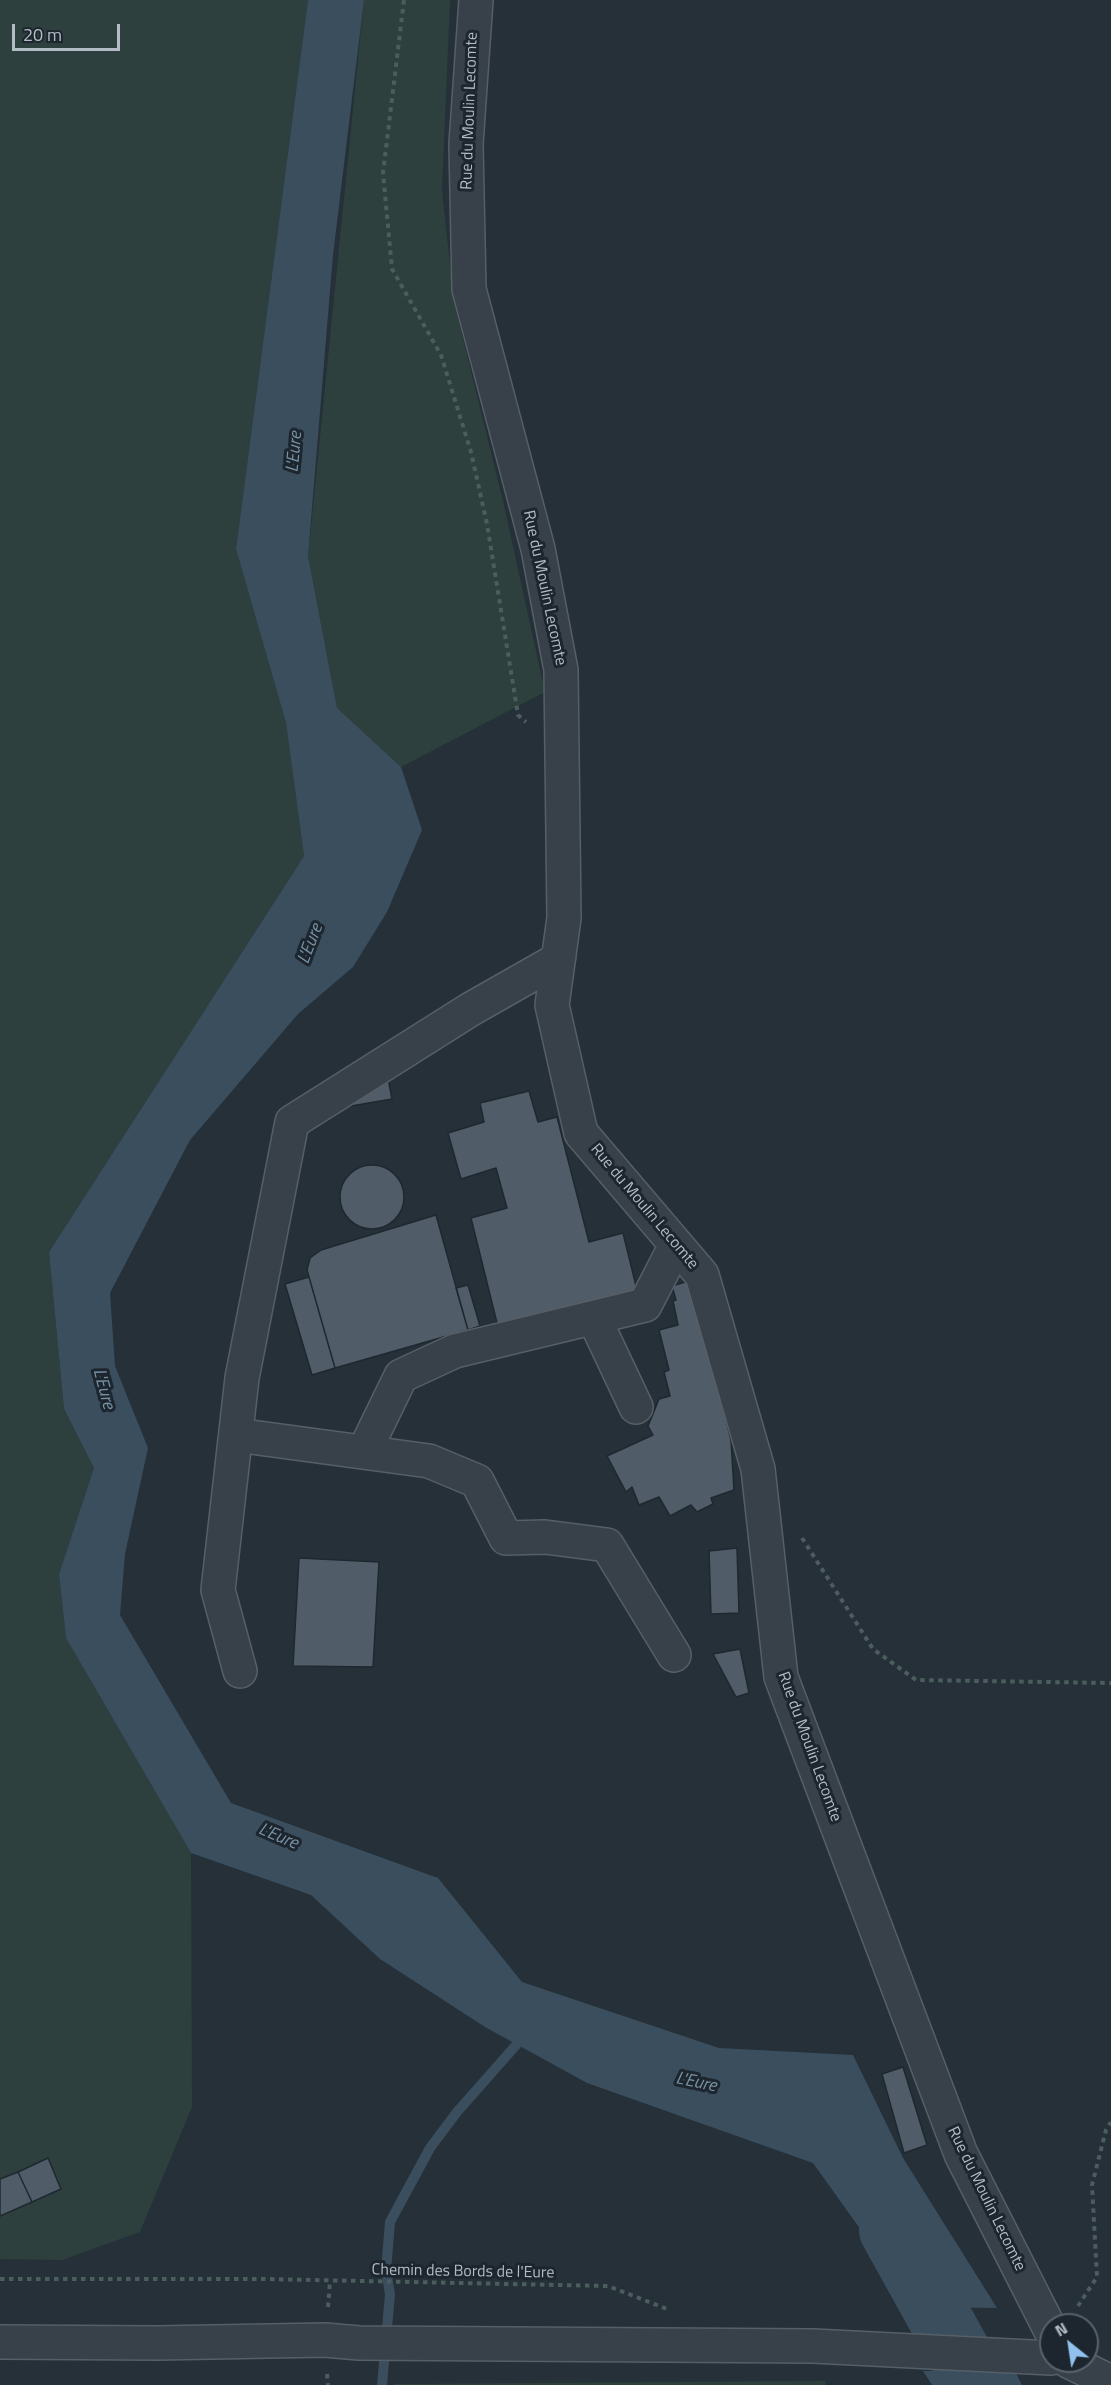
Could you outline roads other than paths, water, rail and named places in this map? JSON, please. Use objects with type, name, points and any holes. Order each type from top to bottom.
[{"type":"street","name":"Rue du Moulin Lecomte","points":[[476,0],[466,144],[469,289],[538,549],[561,670],[564,918],[552,1005],[581,1133],[702,1275],[758,1470],[781,1677],[961,2154],[1042,2313]]},
{"type":"street","points":[[240,1671],[218,1590],[242,1378],[292,1122],[471,1009],[559,957]]},
{"type":"street","points":[[364,1452],[401,1376],[455,1351],[645,1305],[676,1245]]},
{"type":"street","points":[[594,1318],[636,1407]]},
{"type":"street","points":[[236,1435],[429,1461],[477,1481],[506,1538],[545,1537],[607,1545],[674,1655]]},
{"type":"street","points":[[0,2342],[157,2343],[325,2340],[359,2343],[813,2346],[1035,2357]]},
{"type":"street","points":[[1093,2373],[1111,2382]]},
{"type":"water","points":[[308,0],[364,0],[333,255],[308,556],[337,708],[401,767],[422,830],[387,912],[353,967],[298,1014],[190,1140],[110,1293],[115,1366],[148,1448],[125,1554],[120,1615],[231,1803],[438,1878],[522,1982],[719,2048],[853,2055],[903,2158],[997,2308],[916,2307],[813,2163],[587,2083],[485,2027],[380,1959],[311,1895],[191,1853],[66,1638],[59,1574],[94,1468],[64,1409],[49,1252],[304,856],[286,723],[236,549]]},
{"type":"water","points":[[923,2371],[1015,2371],[1022,2385],[932,2385]]},
{"type":"waterway","points":[[382,2385],[390,2294],[386,2271],[390,2222],[430,2148],[457,2112],[525,2035]]},
{"type":"waterway","name":"L'Eure","points":[[891,2230],[977,2385]]}]
